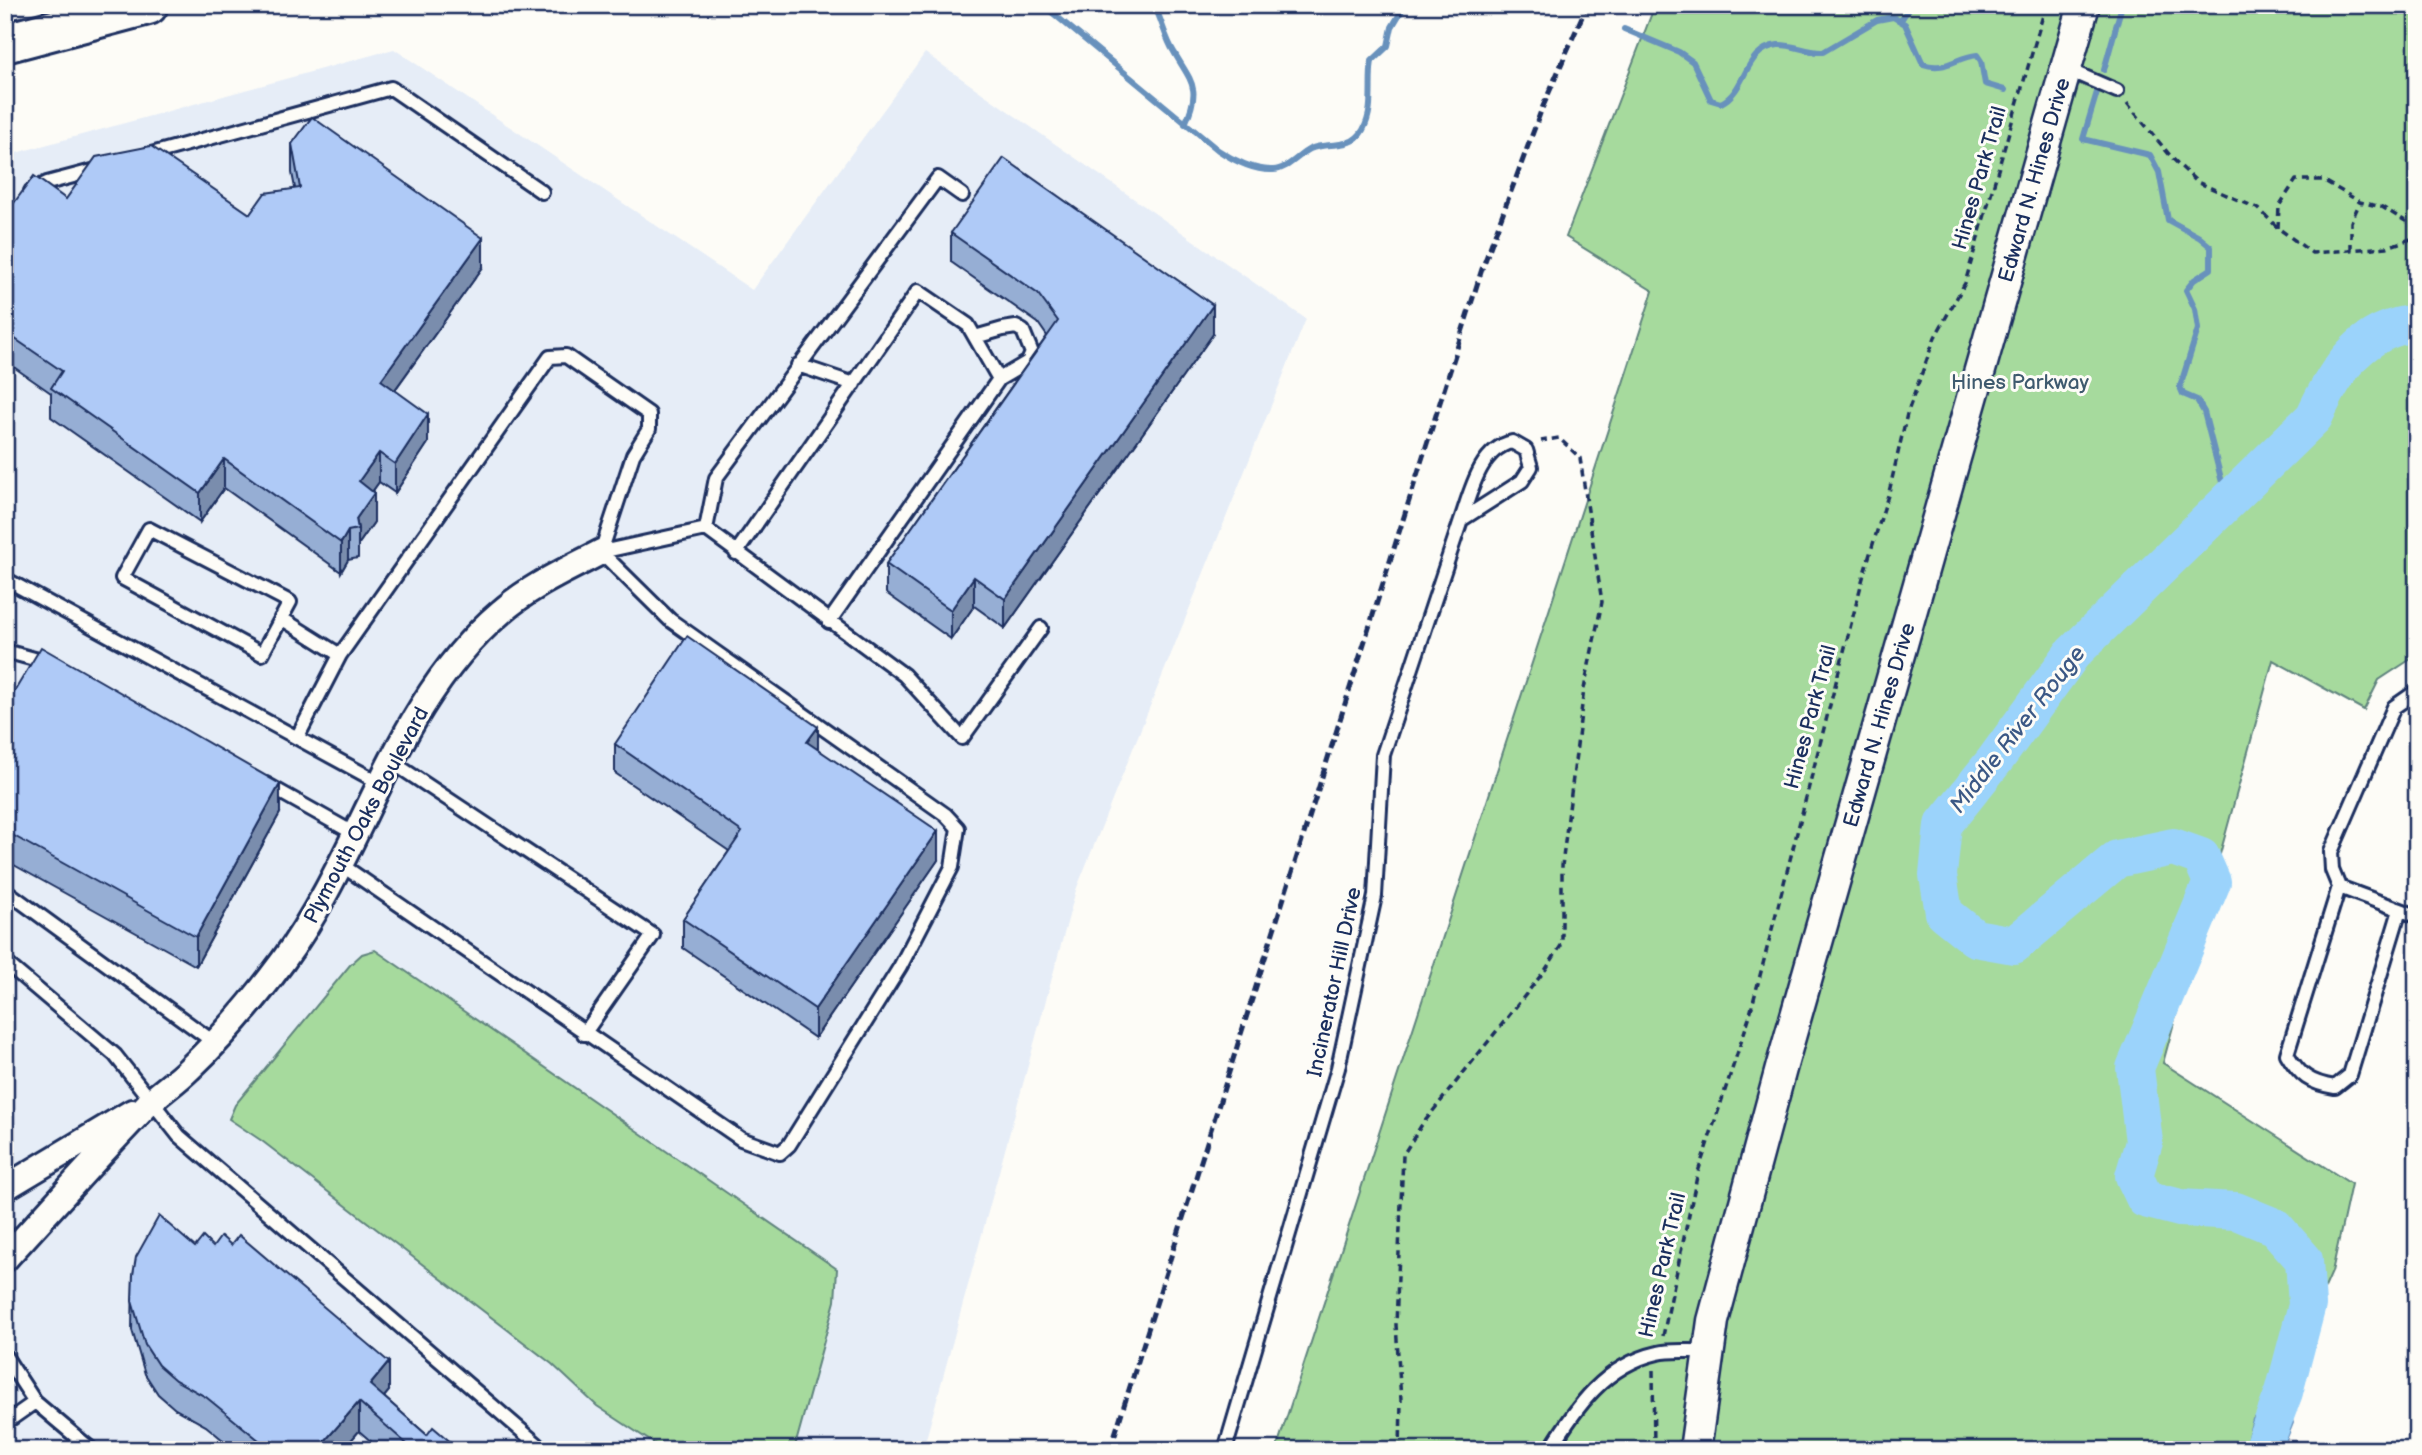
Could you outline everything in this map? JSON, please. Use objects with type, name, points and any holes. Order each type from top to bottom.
[{"type":"highway","points":[[5,43],[148,5]]},
{"type":"street","name":"Edward N. Hines Drive","points":[[1695,1450],[1713,1321],[1782,1065],[2084,5]]},
{"type":"street","name":"Plymouth Oaks Boulevard","points":[[5,1259],[151,1102],[215,1043],[285,959],[340,864],[386,773],[449,668],[472,639],[502,610],[540,585],[601,552]]},
{"type":"street","name":"Plymouth Oaks Boulevard","points":[[5,1188],[57,1154],[151,1102]]},
{"type":"lane","points":[[2066,69],[2117,91]]},
{"type":"lane","points":[[126,161],[391,88],[542,192]]},
{"type":"lane","points":[[21,196],[47,183],[113,165]]},
{"type":"lane","points":[[706,529],[716,478],[938,178],[962,195]]},
{"type":"lane","points":[[736,553],[918,291],[968,325],[999,379]]},
{"type":"lane","points":[[829,622],[999,379],[1028,362],[1032,352],[1023,331],[1016,327],[975,337]]},
{"type":"lane","points":[[297,738],[340,655],[551,357],[566,356],[649,414],[649,429],[634,455],[601,552]]},
{"type":"lane","points":[[798,365],[854,384]]},
{"type":"lane","name":"Incinerator Hill Drive","points":[[1225,1450],[1338,1068],[1375,896],[1383,755],[1477,473],[1499,445],[1512,442],[1518,445]]},
{"type":"lane","points":[[1461,520],[1522,481],[1531,467],[1526,450],[1518,445]]},
{"type":"lane","points":[[149,529],[290,602],[281,618],[262,654],[122,578],[149,529]]},
{"type":"lane","points":[[601,552],[706,529]]},
{"type":"lane","points":[[706,529],[904,675],[962,738],[1041,628]]},
{"type":"lane","points":[[340,864],[584,1034],[741,1139],[780,1153],[789,1145],[900,967],[952,867],[958,828],[946,815],[670,620],[601,552]]},
{"type":"lane","points":[[5,579],[297,738],[386,773],[653,935],[584,1034]]},
{"type":"lane","points":[[281,618],[340,655]]},
{"type":"lane","points":[[7,654],[41,659],[65,672]]},
{"type":"lane","points":[[2400,910],[2350,1075],[2335,1087],[2314,1084],[2298,1073],[2287,1054],[2339,887],[2332,870],[2331,852],[2394,707],[2417,691]]},
{"type":"lane","points":[[258,780],[355,834]]},
{"type":"lane","points":[[2339,887],[2417,916]]},
{"type":"lane","points":[[5,890],[215,1043]]},
{"type":"lane","points":[[5,962],[115,1055],[179,1136],[237,1189],[544,1450]]},
{"type":"lane","points":[[1550,1450],[1570,1416],[1596,1386],[1619,1369],[1658,1353],[1707,1351]]},
{"type":"lane","points":[[5,1356],[35,1402],[77,1445],[92,1450]]},
{"type":"lane","points":[[5,1423],[35,1402]]},
{"type":"path","name":"Hines Park Trail","points":[[1654,1450],[1653,1370],[1698,1172],[1749,1018],[1854,610],[1889,492],[1907,414],[1935,337],[1965,283],[2046,5]]},
{"type":"path","points":[[2117,91],[2197,182],[2259,209],[2278,228],[2312,253],[2387,247],[2417,237]]},
{"type":"path","points":[[2278,228],[2279,206],[2296,180],[2323,180],[2360,202],[2382,207],[2417,228]]},
{"type":"path","points":[[2351,250],[2351,222],[2360,202]]},
{"type":"path","points":[[1400,1450],[1401,1400],[1395,1325],[1403,1155],[1421,1126],[1562,944],[1562,866],[1584,689],[1602,602],[1580,458],[1559,438],[1518,445]]},
{"type":"shaded area","points":[[394,49],[752,290],[925,53],[1306,319],[1076,890],[923,1450],[5,1450],[5,156]]},
{"type":"green space","name":"Hines Parkway","points":[[1655,5],[2417,5],[2417,655],[2379,680],[2364,710],[2273,660],[2163,1063],[2351,1184],[2332,1272],[2253,1450],[1276,1450],[1653,291],[1566,237]]},
{"type":"green space","points":[[375,950],[837,1269],[835,1301],[794,1450],[664,1450],[597,1406],[552,1364],[262,1141],[229,1119],[235,1105],[350,965],[362,954]]},
{"type":"water","points":[[2284,1392],[2293,1423],[2282,1450],[2244,1450],[2253,1419]]},
{"type":"building","points":[[312,117],[483,238],[381,380],[428,414],[395,464],[379,453],[359,481],[374,493],[356,519],[358,529],[348,531],[341,543],[224,459],[200,493],[51,388],[62,371],[5,332],[5,215],[34,176],[66,199],[96,157],[151,146],[250,214],[265,193],[300,188],[292,144]]},
{"type":"building","points":[[1004,158],[1213,305],[1005,599],[974,577],[951,610],[886,564],[1058,321],[1038,294],[951,233]]},
{"type":"building","points":[[687,636],[818,727],[807,742],[938,831],[815,1009],[683,919],[742,832],[615,744]]},
{"type":"building","points":[[41,647],[280,784],[196,937],[5,831],[5,707]]},
{"type":"building","points":[[159,1216],[195,1247],[203,1237],[213,1247],[221,1236],[231,1245],[239,1235],[389,1362],[370,1385],[427,1435],[433,1427],[460,1450],[402,1450],[407,1444],[359,1402],[317,1450],[271,1450],[206,1397],[175,1380],[158,1365],[145,1345],[132,1301],[136,1257]]},
{"type":"waterway","points":[[1043,5],[1218,150],[1244,164],[1273,170],[1288,165],[1310,149],[1346,143],[1358,137],[1369,113],[1372,61],[1388,46],[1392,27],[1405,5]]},
{"type":"waterway","points":[[1154,5],[1171,47],[1192,85],[1193,101],[1185,124]]},
{"type":"waterway","points":[[1901,20],[1911,5]]},
{"type":"waterway","points":[[2104,70],[2122,5]]},
{"type":"waterway","points":[[1624,29],[1679,52],[1693,62],[1711,100],[1721,103],[1736,89],[1751,62],[1767,48],[1784,45],[1823,52],[1877,20],[1893,17],[1905,24],[1923,64],[1938,66],[1977,55],[1981,61],[1985,84],[2005,90]]},
{"type":"waterway","points":[[2097,92],[2083,139],[2150,155],[2159,172],[2168,220],[2211,247],[2211,269],[2194,280],[2186,290],[2195,309],[2198,329],[2180,387],[2183,394],[2197,400],[2204,412],[2227,502]]},
{"type":"waterway","name":"Middle River Rouge","points":[[2262,1450],[2284,1392],[2307,1305],[2304,1260],[2275,1227],[2236,1211],[2180,1208],[2145,1199],[2134,1176],[2144,1142],[2135,1068],[2212,882],[2201,857],[2173,847],[2117,859],[2014,945],[1975,938],[1944,913],[1938,875],[1943,825],[1995,760],[2072,654],[2314,417],[2331,383],[2353,354],[2380,333],[2417,323]]},
{"type":"railway","points":[[1110,1450],[1482,269],[1541,111],[1587,5]]}]
